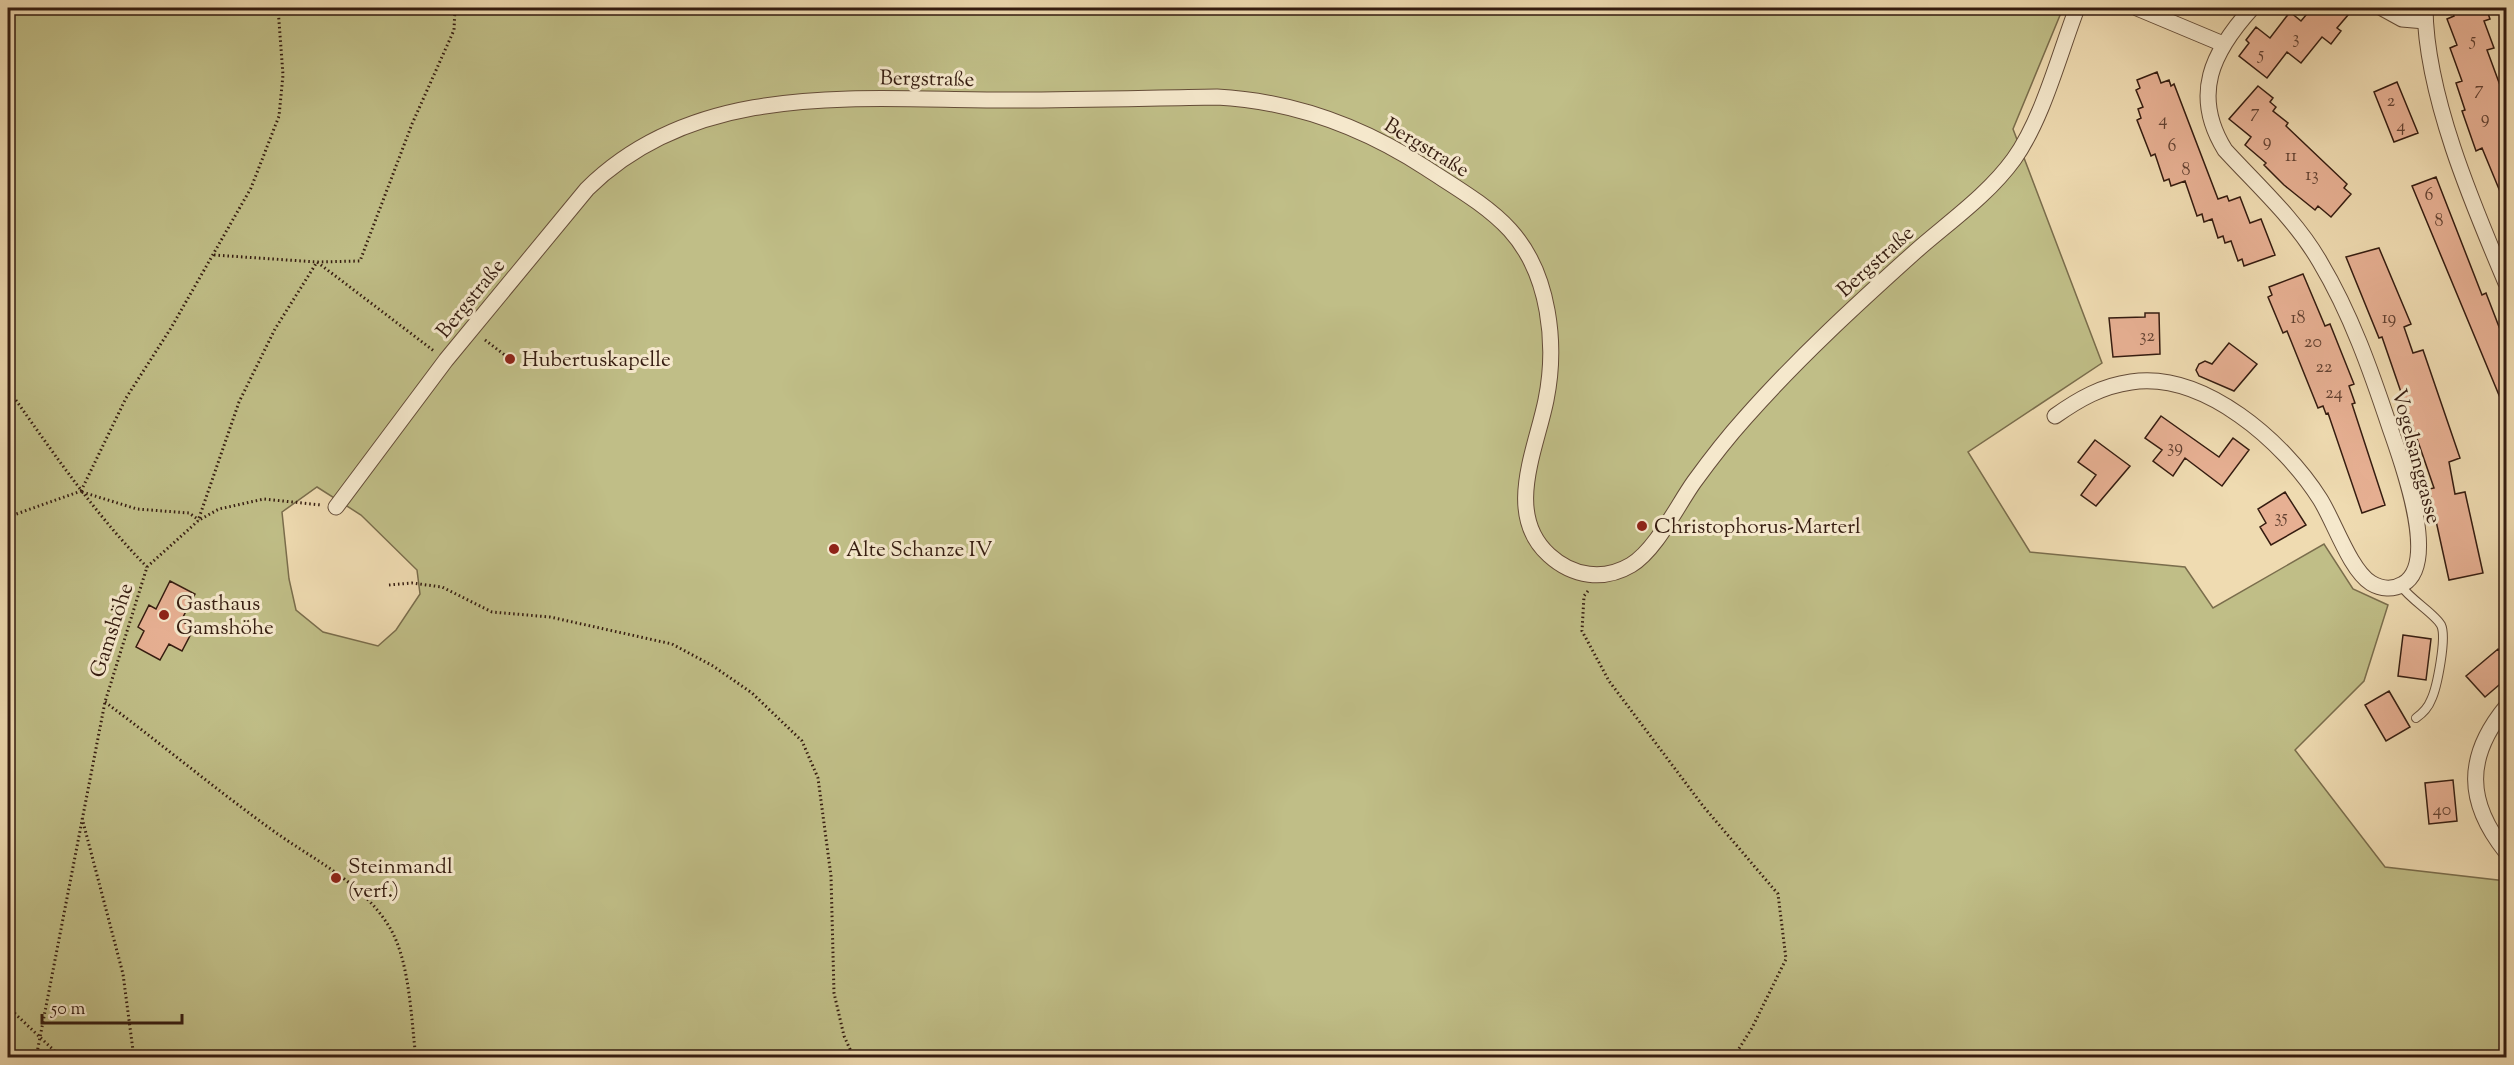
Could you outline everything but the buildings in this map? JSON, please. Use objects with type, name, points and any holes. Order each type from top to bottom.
[{"type":"street","name":"Bergstraße","points":[[336,507],[446,360],[579,198],[607,168],[633,151],[705,118],[772,103],[857,98],[1014,100],[1217,97],[1278,103],[1344,125],[1415,161],[1486,209],[1510,231],[1526,252],[1545,304],[1550,334],[1546,400],[1526,481],[1526,511],[1534,537],[1547,554],[1563,566],[1581,574],[1600,576],[1619,572],[1636,562],[1650,547],[1729,436],[1771,389],[1854,308],[1978,197],[2015,157],[2040,106],[2077,8]]},
{"type":"street","points":[[2137,8],[2223,44]]},
{"type":"street","name":"Vogelsanggasse","points":[[2252,8],[2223,44],[2208,81],[2209,115],[2215,133],[2226,150],[2277,207],[2320,262],[2364,353],[2399,455],[2412,503],[2420,554],[2414,574],[2401,586]]},
{"type":"street","points":[[2382,8],[2402,19],[2425,14],[2437,85],[2449,129],[2469,190],[2506,283]]},
{"type":"street","points":[[2055,416],[2092,393],[2133,381],[2158,381],[2208,396],[2255,427],[2292,462],[2320,499],[2354,563],[2366,579],[2383,588],[2401,586]]},
{"type":"street","points":[[2506,707],[2484,738],[2474,780],[2486,821],[2506,852]]},
{"type":"lane","points":[[2401,586],[2410,599],[2440,623],[2443,633],[2433,696],[2425,711],[2416,718]]},
{"type":"path","points":[[81,491],[126,398],[214,255],[250,188],[279,116],[283,75],[278,8]]},
{"type":"path","points":[[214,255],[317,262],[360,261],[412,124],[454,30],[455,8]]},
{"type":"path","points":[[317,262],[446,360]]},
{"type":"path","points":[[8,517],[81,491],[137,509],[189,513],[199,520],[239,402],[274,329],[317,262]]},
{"type":"path","points":[[488,342],[510,358]]},
{"type":"path","name":"Gamshöhe","points":[[8,389],[81,491],[114,533],[147,567]]},
{"type":"path","name":"Gamshöhe","points":[[36,1058],[105,702],[147,567],[199,520],[219,509],[264,500],[336,507]]},
{"type":"path","points":[[1600,576],[1584,596],[1582,631],[1609,681],[1703,806],[1778,894],[1786,959],[1752,1028],[1733,1058]]},
{"type":"path","points":[[389,585],[412,583],[442,587],[492,612],[550,617],[672,644],[713,666],[752,693],[802,741],[818,778],[831,876],[834,993],[844,1036],[854,1058]]},
{"type":"path","points":[[105,702],[266,826],[352,882],[377,908],[392,930],[405,971],[416,1058]]},
{"type":"path","points":[[82,816],[123,974],[134,1058]]},
{"type":"path","points":[[8,1007],[62,1058]]},
{"type":"shaded area","points":[[8,8],[2063,8],[2013,129],[2102,363],[1968,452],[2030,552],[2185,567],[2213,608],[2324,544],[2353,589],[2388,605],[2364,681],[2295,750],[2385,867],[2506,881],[2506,1057],[8,1057]],"holes":[[[317,487],[361,515],[417,570],[420,594],[396,630],[378,646],[323,632],[296,610],[289,579],[282,512]]]},
{"type":"place","name":"Hubertuskapelle","points":[[510,359]]},
{"type":"place","name":"Christophorus-Marterl","points":[[1642,526]]},
{"type":"place","name":"Alte Schanze IV","points":[[834,549]]},
{"type":"place","name":"Gasthaus Gamshöhe","points":[[164,615]]},
{"type":"place","name":"Steinmandl (verf.)","points":[[336,878]]}]
